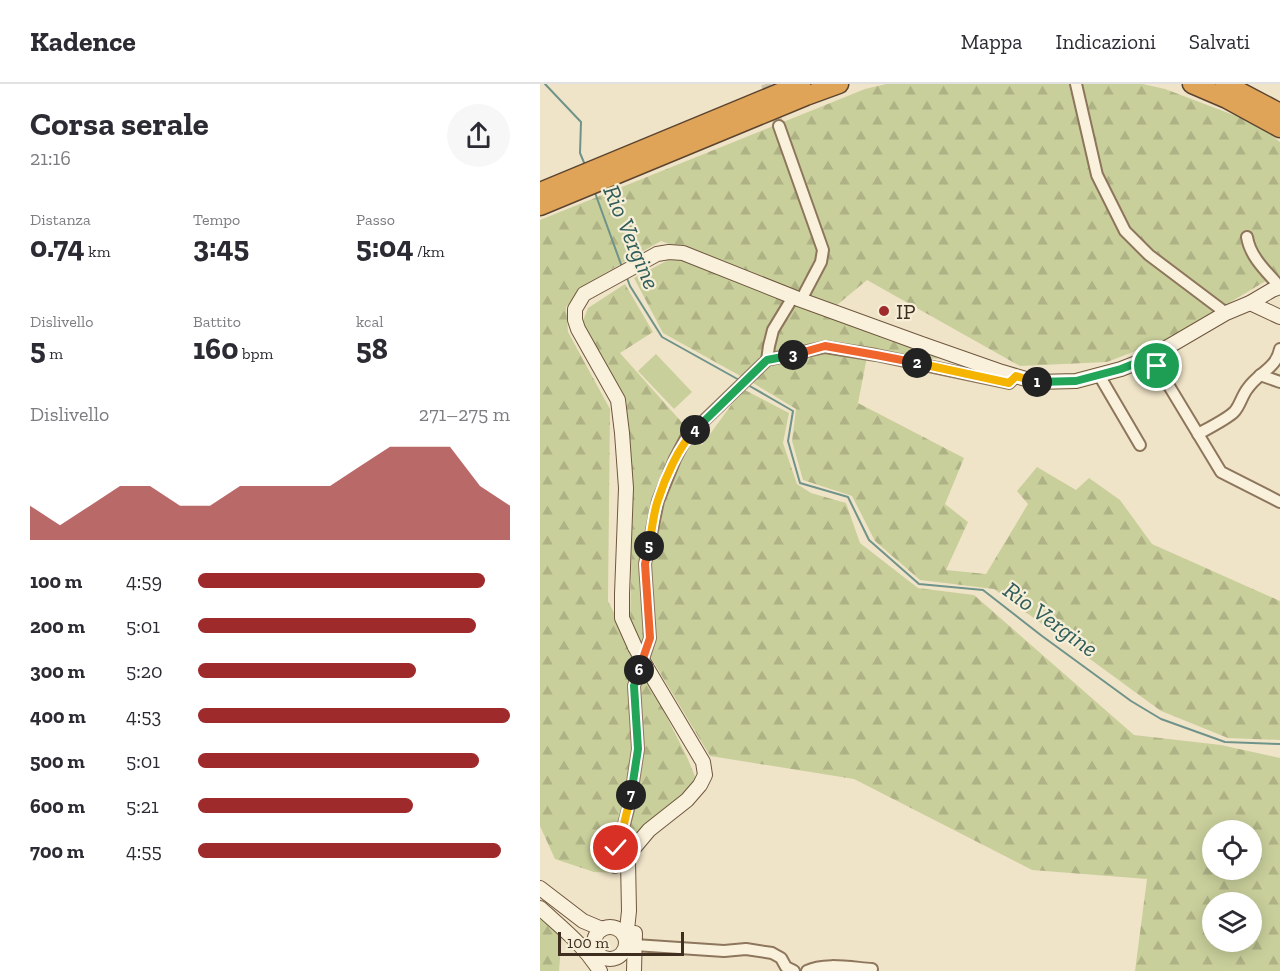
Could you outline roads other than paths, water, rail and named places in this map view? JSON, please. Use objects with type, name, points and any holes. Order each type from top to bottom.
[{"type":"highway","points":[[540,206],[801,84]]},
{"type":"highway","points":[[540,192],[839,84]]},
{"type":"highway","points":[[1192,84],[1227,99],[1280,128]]},
{"type":"highway","points":[[1225,84],[1280,113]]},
{"type":"street","points":[[1076,84],[1097,175],[1125,231],[1149,255],[1226,313]]},
{"type":"street","points":[[767,360],[773,330],[821,262],[824,250],[779,126]]},
{"type":"street","points":[[626,971],[629,911],[628,861],[633,849],[649,830],[687,801],[705,775],[703,762],[647,668],[622,618],[626,488],[622,433],[618,400],[575,320],[575,309],[584,294],[657,254],[683,253],[797,299],[1016,376],[1036,382],[1076,381],[1121,369],[1149,358],[1226,313],[1277,291],[1248,246],[1247,237]]},
{"type":"street","points":[[1250,303],[1280,317]]},
{"type":"street","points":[[615,867],[616,848],[630,802],[638,749],[634,686],[650,638],[645,564],[658,501],[686,438],[767,360],[825,346],[1009,383],[1016,376]]},
{"type":"street","points":[[1198,434],[1234,411],[1252,382],[1274,365],[1280,349]]},
{"type":"street","points":[[1149,358],[1157,366],[1221,472],[1280,502]]},
{"type":"street","points":[[1099,375],[1140,445]]},
{"type":"street","points":[[1260,375],[1280,382]]},
{"type":"street","points":[[540,888],[583,921],[593,926],[621,931],[628,945],[634,971]]},
{"type":"street","points":[[540,900],[595,946],[606,967]]},
{"type":"street","points":[[540,908],[606,967]]},
{"type":"street","points":[[595,946],[596,937],[629,911]]},
{"type":"street","points":[[606,967],[628,945]]},
{"type":"street","points":[[628,945],[724,951],[746,949],[772,953],[781,958],[786,967],[794,971]]},
{"type":"street","points":[[807,971],[826,966],[871,970]]},
{"type":"waterway","name":"Rio Vergine","points":[[545,84],[581,122],[580,153],[585,165]]},
{"type":"waterway","name":"Rio Vergine","points":[[594,190],[622,267]]},
{"type":"waterway","name":"Rio Vergine","points":[[627,278],[662,337],[741,381]]},
{"type":"waterway","name":"Rio Vergine","points":[[748,385],[793,411],[788,441],[800,483],[848,497],[869,540],[919,584],[983,590],[1131,701],[1161,719],[1225,742],[1280,744]]},
{"type":"tunnel","points":[[766,84],[779,126]]},
{"type":"place","name":"IP","points":[[884,311]]}]
